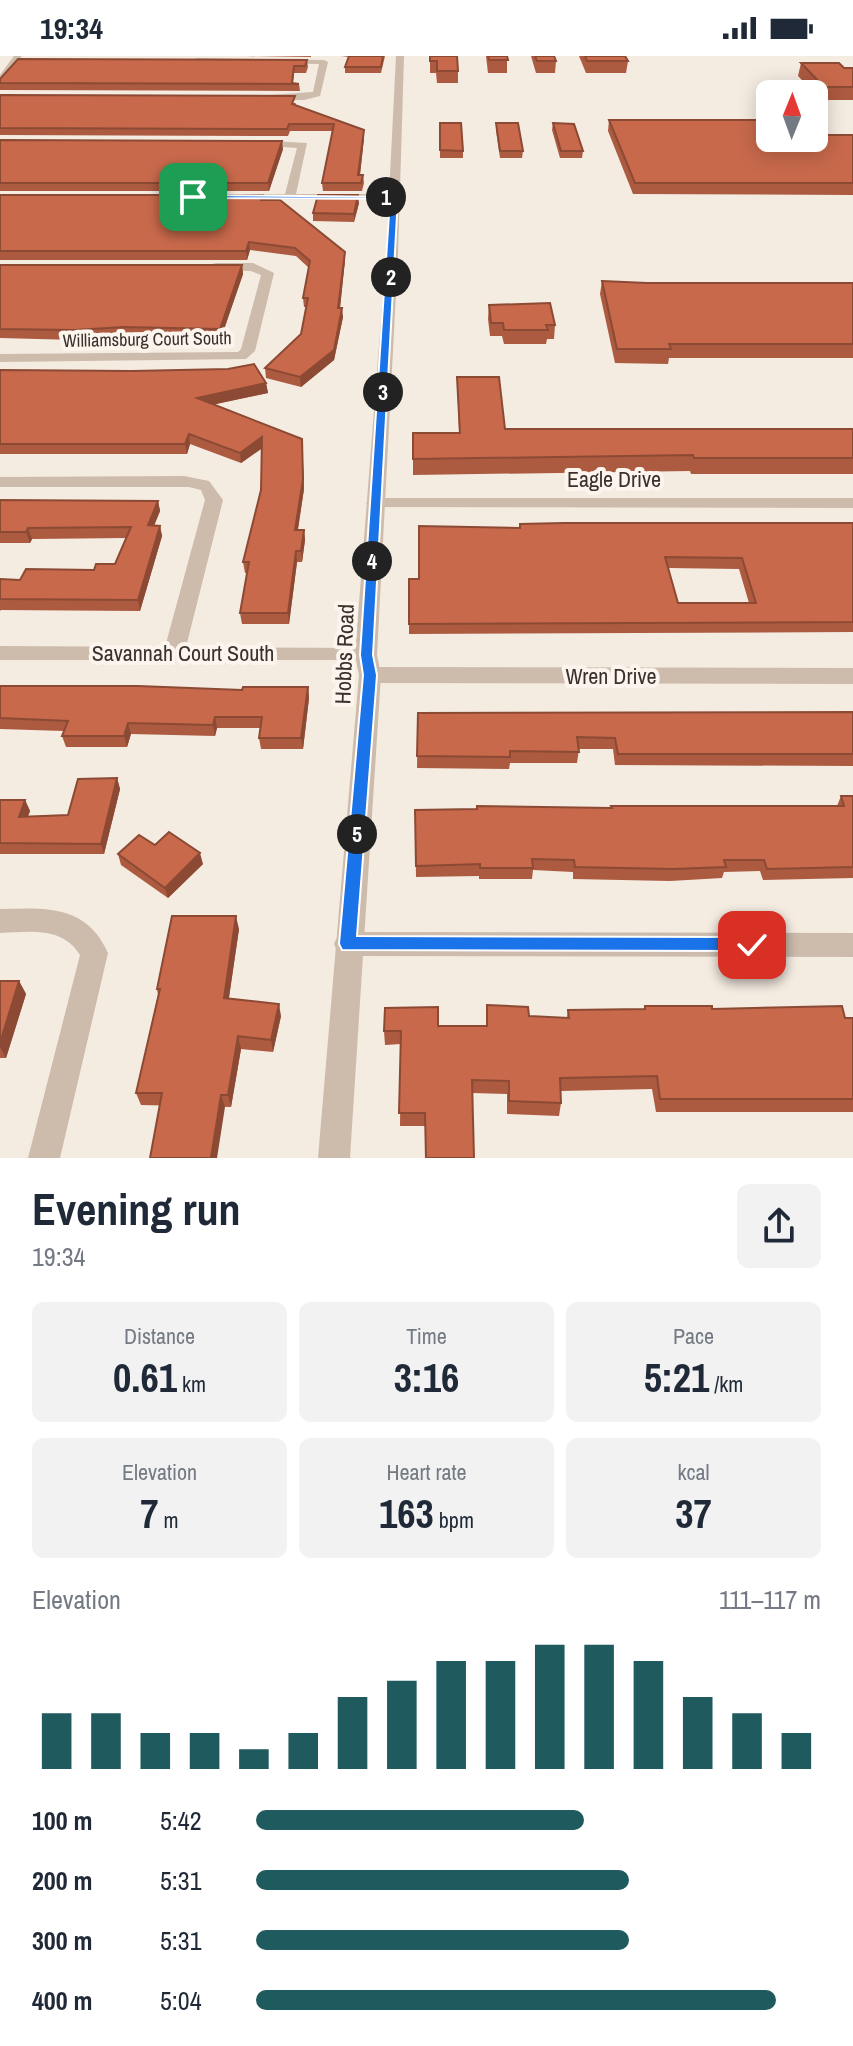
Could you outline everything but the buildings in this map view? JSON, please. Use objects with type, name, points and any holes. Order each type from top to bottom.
[{"type":"street","name":"Hobbs Road","points":[[334,1158],[368,665],[400,56]]},
{"type":"street","points":[[0,81],[17,58],[32,60]]},
{"type":"street","points":[[188,60],[324,62],[317,94],[259,97]]},
{"type":"street","points":[[245,142],[303,145],[290,197]]},
{"type":"street","points":[[229,197],[394,197]]},
{"type":"street","name":"Williamsburg Court South","points":[[0,358],[241,356],[248,351],[268,273],[253,267],[206,267]]},
{"type":"street","points":[[0,482],[184,481],[202,482],[212,491],[214,500],[174,653]]},
{"type":"street","name":"Eagle Drive","points":[[375,503],[853,503]]},
{"type":"street","name":"Savannah Court South","points":[[0,653],[174,653],[368,665]]},
{"type":"street","name":"Wren Drive","points":[[368,665],[853,676]]},
{"type":"street","points":[[0,921],[56,921],[84,933],[94,953],[44,1158]]},
{"type":"street","points":[[348,944],[853,945]]},
{"type":"route","points":[[193,197],[394,197],[366,655],[370,675],[348,944],[752,945]]}]
